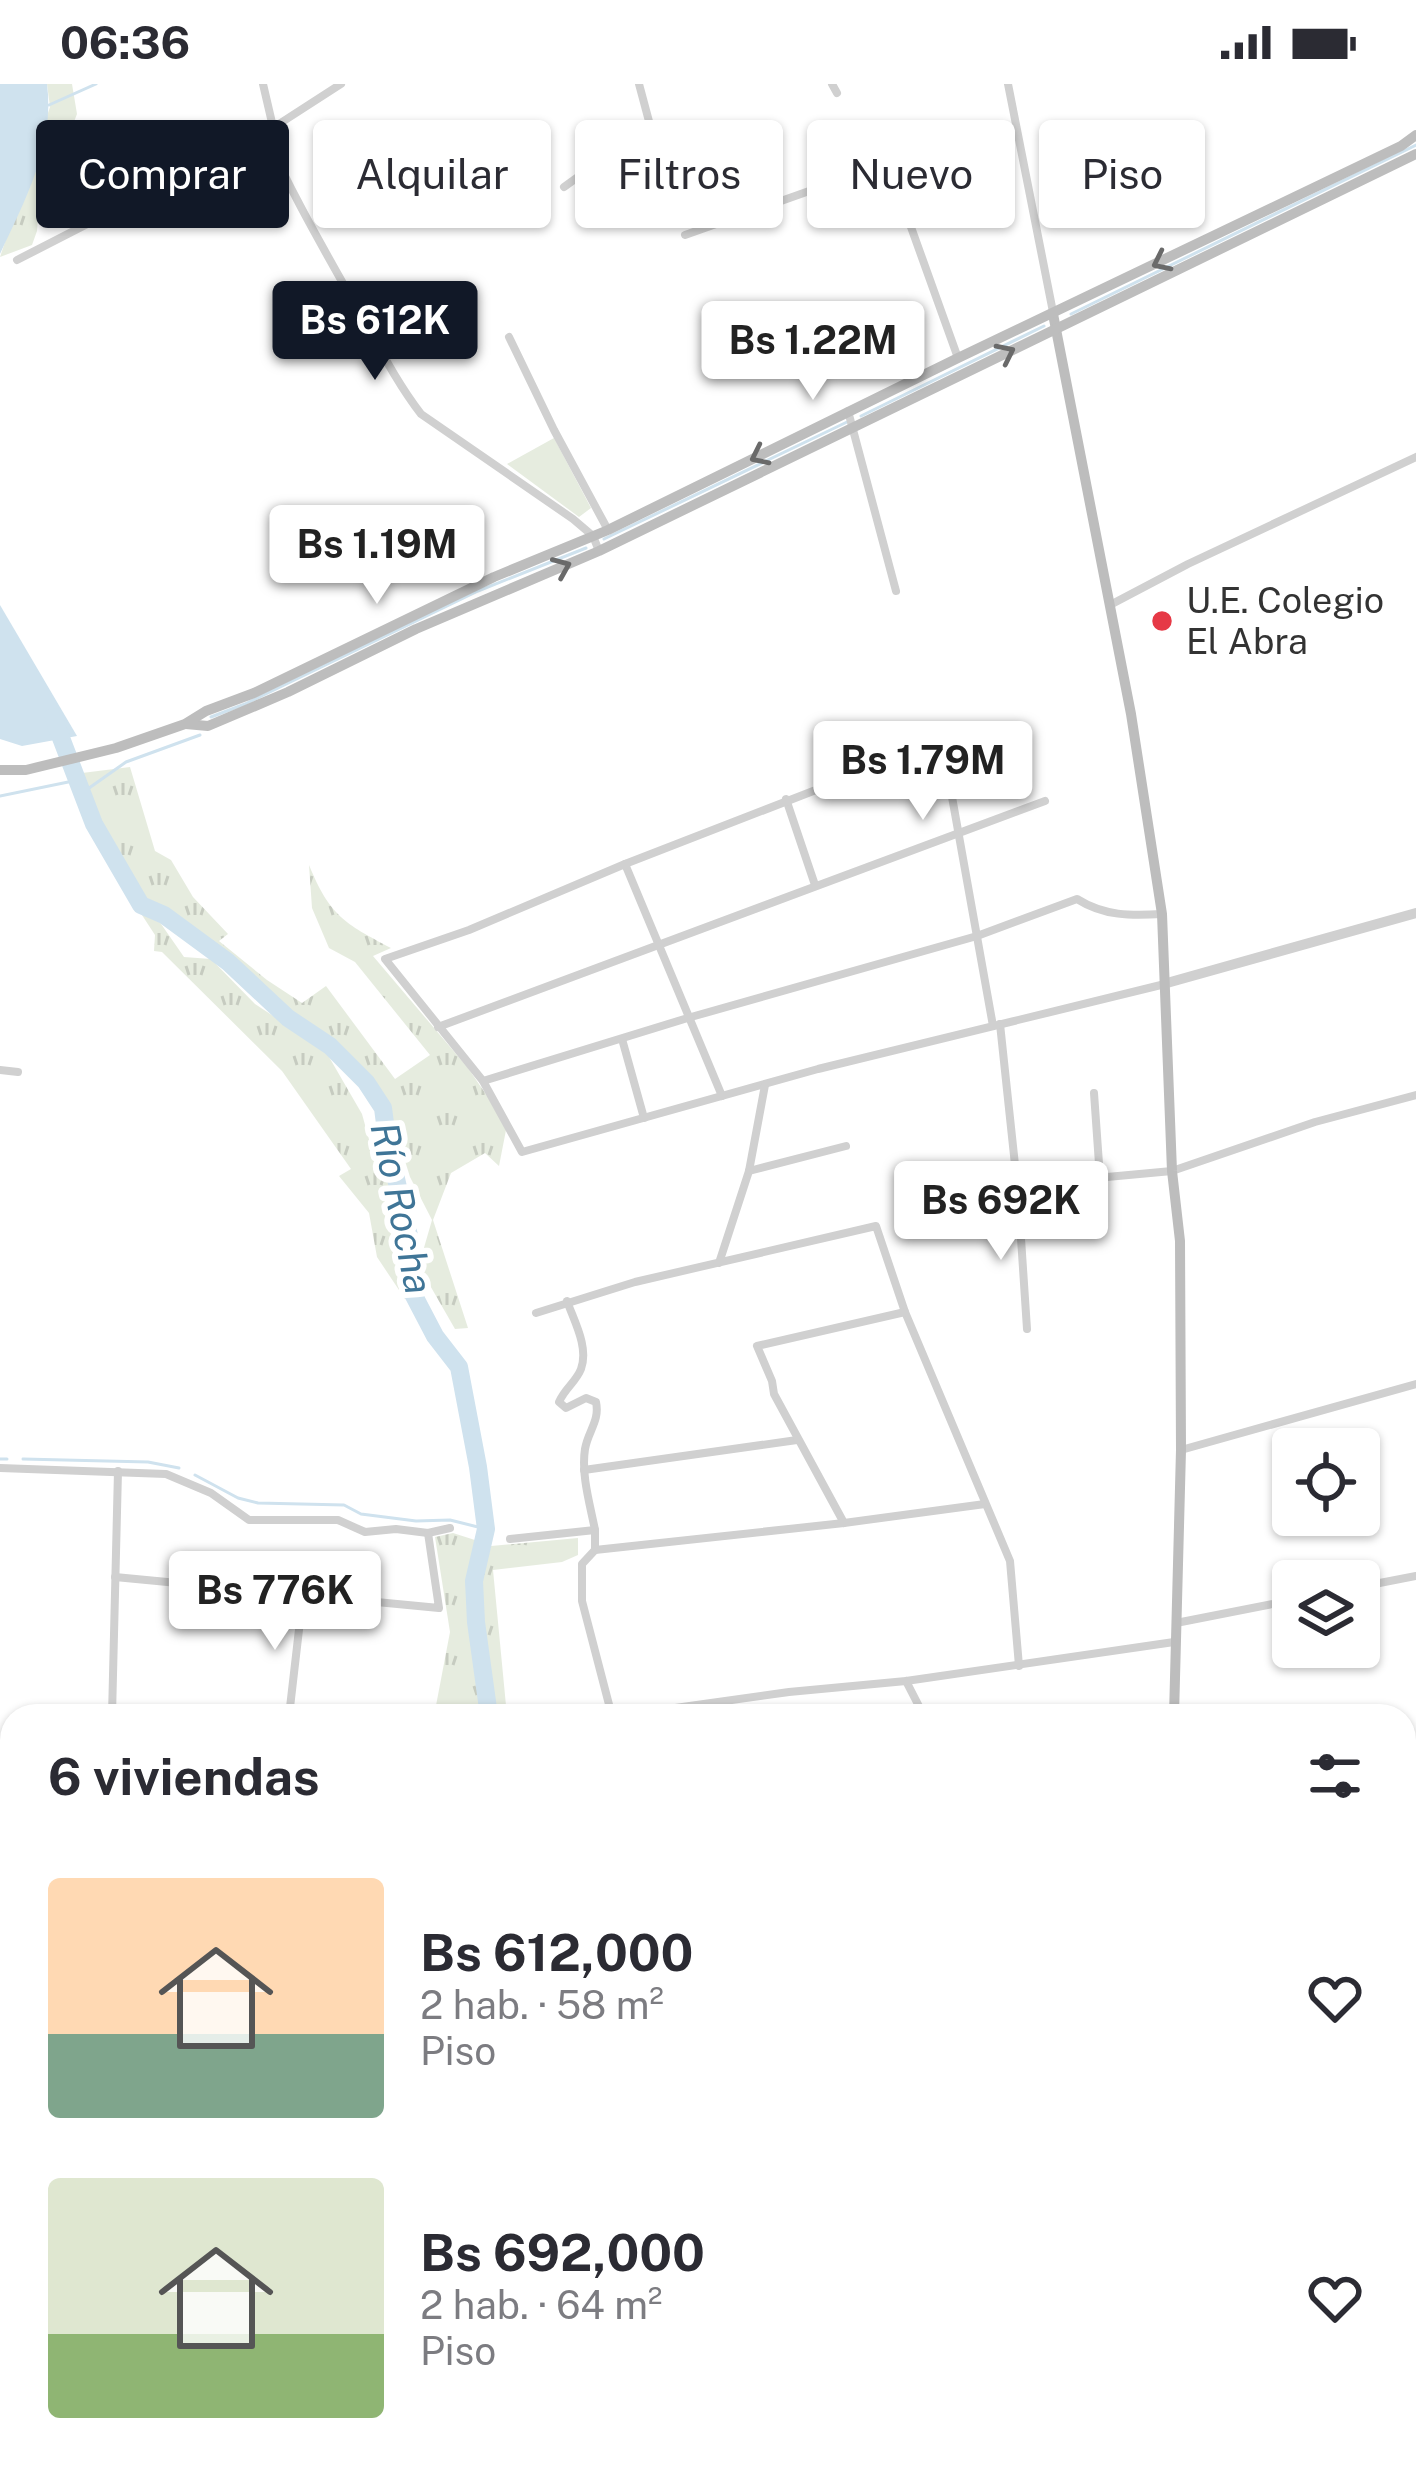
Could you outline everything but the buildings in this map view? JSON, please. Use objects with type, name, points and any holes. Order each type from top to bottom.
[{"type":"main road","points":[[0,770],[26,770],[116,748],[185,724],[494,577],[608,530],[1416,135]]},
{"type":"main road","points":[[185,724],[208,726],[599,551],[1416,154]]},
{"type":"main road","points":[[1053,314],[1131,714],[1162,914],[1172,1171],[1180,1241],[1181,1450],[1174,1704]]},
{"type":"street","points":[[262,84],[267,120]]},
{"type":"street","points":[[284,120],[340,84]]},
{"type":"street","points":[[564,187],[650,124],[639,84]]},
{"type":"street","points":[[1008,84],[1053,314]]},
{"type":"street","points":[[685,236],[888,164],[958,358]]},
{"type":"street","points":[[289,174],[316,233],[421,414],[573,519],[593,536],[599,551]]},
{"type":"street","points":[[17,260],[79,228]]},
{"type":"street","points":[[509,337],[608,530]]},
{"type":"street","points":[[848,411],[896,591]]},
{"type":"street","points":[[1110,605],[1416,457]]},
{"type":"street","points":[[1028,1329],[1018,1193],[997,1025],[942,741],[469,930],[385,959],[483,1081],[522,1152],[765,1084],[997,1025],[1167,983],[1416,913]]},
{"type":"street","points":[[787,800],[815,885]]},
{"type":"street","points":[[438,1027],[1045,801]]},
{"type":"street","points":[[626,864],[722,1096]]},
{"type":"street","points":[[483,1081],[977,936],[1077,899],[1094,910],[1130,916],[1162,914]]},
{"type":"street","points":[[622,1039],[644,1118]]},
{"type":"street","points":[[0,1070],[18,1072]]},
{"type":"street","points":[[719,1263],[749,1171],[765,1084]]},
{"type":"street","points":[[1094,1093],[1100,1178]]},
{"type":"street","points":[[1018,1193],[1172,1171],[1315,1122],[1416,1095]]},
{"type":"street","points":[[749,1171],[846,1146]]},
{"type":"street","points":[[536,1313],[635,1282],[876,1226],[905,1312],[1010,1561],[1019,1666]]},
{"type":"street","points":[[567,1301],[584,1352],[582,1367],[559,1402],[566,1408],[586,1398],[596,1402],[599,1416],[585,1445],[584,1470],[596,1550]]},
{"type":"street","points":[[844,1523],[774,1394],[757,1346],[905,1312]]},
{"type":"street","points":[[1181,1450],[1416,1384]]},
{"type":"street","points":[[584,1470],[797,1440]]},
{"type":"street","points":[[0,1468],[166,1474],[211,1493],[249,1520],[338,1520],[365,1532],[428,1533],[450,1528]]},
{"type":"street","points":[[112,1704],[118,1471]]},
{"type":"street","points":[[612,1704],[582,1601],[582,1564],[596,1550],[986,1504]]},
{"type":"street","points":[[510,1539],[595,1529]]},
{"type":"street","points":[[115,1577],[439,1608],[428,1533]]},
{"type":"street","points":[[1380,1583],[1416,1576]]},
{"type":"street","points":[[291,1704],[303,1595]]},
{"type":"street","points":[[1175,1623],[1272,1604]]},
{"type":"street","points":[[735,1704],[1174,1642]]},
{"type":"street","points":[[906,1681],[918,1704]]},
{"type":"green space","points":[[47,84],[72,84],[75,120],[46,120],[50,107]]},
{"type":"green space","points":[[36,149],[37,231],[32,245],[0,257]]},
{"type":"green space","points":[[554,438],[591,508],[579,517],[507,464]]},
{"type":"green space","points":[[130,767],[155,851],[171,860],[193,897],[228,934],[219,941],[302,1003],[326,986],[395,1079],[430,1055],[355,962],[329,948],[312,908],[309,865],[340,916],[391,948],[373,956],[468,1068],[507,1125],[499,1166],[485,1153],[451,1173],[433,1220],[468,1328],[455,1329],[424,1275],[421,1258],[432,1220],[410,1177],[389,1109],[373,1079],[211,941],[144,899],[99,820],[82,773]]},
{"type":"green space","points":[[140,912],[159,921],[184,957],[211,959],[255,1004],[325,1050],[362,1114],[370,1143],[388,1177],[405,1247],[405,1299],[377,1257],[369,1213],[339,1176],[351,1169],[282,1071],[162,952],[154,951],[155,935]]},
{"type":"green space","points":[[453,1533],[478,1541],[469,1584],[483,1704],[436,1704],[450,1632],[435,1537]]},
{"type":"green space","points":[[578,1538],[578,1555],[562,1562],[493,1570],[506,1704],[494,1704],[481,1603],[481,1580],[491,1546]]},
{"type":"water","points":[[0,84],[47,84],[47,120],[36,120],[36,172],[0,254]]},
{"type":"water","points":[[0,605],[77,736],[22,746],[0,739]]},
{"type":"waterway","points":[[49,105],[96,84]]},
{"type":"waterway","points":[[1071,314],[1416,145]]},
{"type":"waterway","points":[[861,416],[1044,326]]},
{"type":"waterway","points":[[604,539],[847,422]]},
{"type":"waterway","points":[[211,717],[478,591],[586,548]]},
{"type":"waterway","name":"Río Rocha","points":[[53,717],[94,824],[141,905],[164,915],[228,962],[288,1018],[330,1046],[366,1082],[383,1108],[412,1249],[412,1292],[435,1336],[459,1367],[478,1467],[486,1529],[474,1581],[487,1704]]},
{"type":"waterway","points":[[82,793],[126,762],[200,735]]},
{"type":"waterway","points":[[0,796],[78,780]]},
{"type":"waterway","points":[[0,1459],[7,1459]]},
{"type":"waterway","points":[[23,1459],[148,1462],[179,1468]]},
{"type":"waterway","points":[[195,1475],[258,1503],[344,1505],[361,1514],[450,1520],[486,1529]]},
{"type":"place","name":"U.E. Colegio El Abra","points":[[1162,621]]}]
